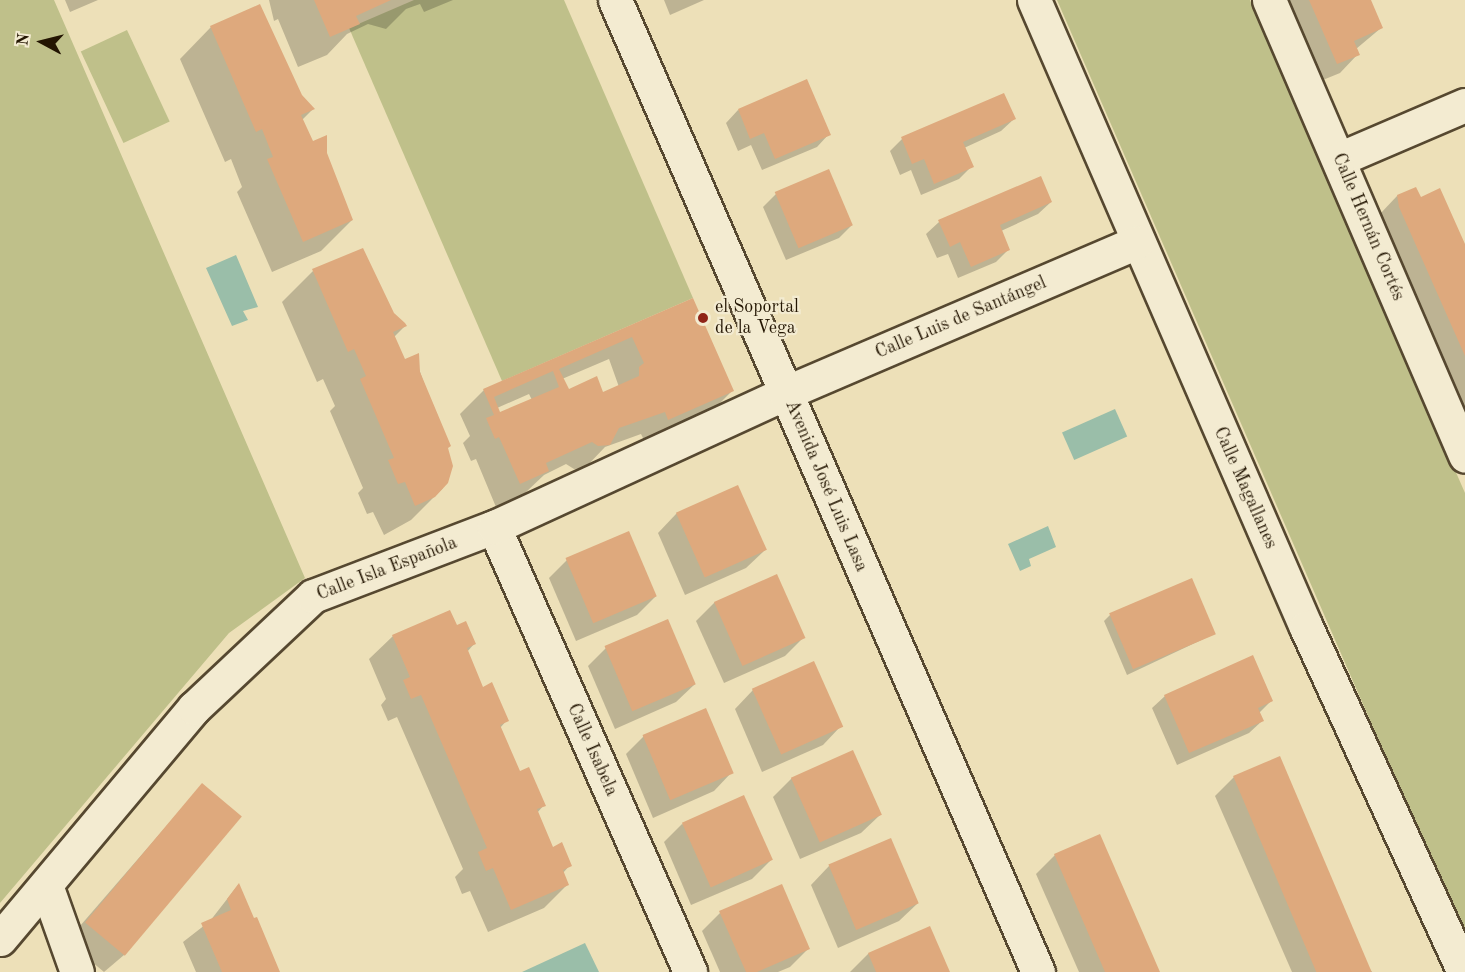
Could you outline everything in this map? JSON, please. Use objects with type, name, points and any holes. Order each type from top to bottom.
[{"type":"street","name":"Avenida José Luis Lasa","points":[[615,0],[1038,972]]},
{"type":"street","name":"Calle Magallanes","points":[[1034,0],[1137,242],[1306,627],[1464,972]]},
{"type":"street","name":"Calle Hernán Cortés","points":[[1269,0],[1465,456]]},
{"type":"street","points":[[1339,159],[1465,105]]},
{"type":"street","name":"Calle Luis de Santángel","points":[[785,393],[1137,242]]},
{"type":"street","name":"Calle Isla Española","points":[[0,939],[194,708],[313,596],[494,527],[785,393]]},
{"type":"street","name":"Calle Isabela","points":[[494,527],[690,972]]},
{"type":"street","points":[[46,885],[77,972]]},
{"type":"shaded area","points":[[0,0],[54,0],[305,578],[229,633],[0,903]]},
{"type":"shaded area","points":[[414,0],[564,0],[693,298],[502,381],[349,28]]},
{"type":"shaded area","points":[[1057,0],[1250,0],[1465,493],[1465,939]]},
{"type":"shaded area","points":[[127,30],[170,122],[123,143],[81,52]]},
{"type":"shaded area","points":[[236,255],[258,307],[243,311],[248,320],[232,326],[206,268]]},
{"type":"shaded area","points":[[1115,409],[1127,436],[1074,460],[1062,433]]},
{"type":"shaded area","points":[[1048,526],[1056,547],[1029,559],[1031,566],[1020,571],[1008,544]]},
{"type":"shaded area","points":[[585,943],[599,972],[522,972]]},
{"type":"building","points":[[314,0],[391,0],[356,16],[360,24],[330,37]]},
{"type":"building","points":[[1309,0],[1371,0],[1383,28],[1354,41],[1360,55],[1337,64]]},
{"type":"building","points":[[260,4],[302,95],[315,109],[301,115],[313,141],[327,135],[327,153],[353,220],[303,242],[267,159],[273,157],[262,129],[256,132],[210,26]]},
{"type":"building","points":[[807,79],[831,135],[775,159],[764,133],[750,139],[738,109]]},
{"type":"building","points":[[1004,93],[1016,119],[963,142],[974,167],[934,184],[924,159],[912,164],[901,137]]},
{"type":"building","points":[[829,169],[853,225],[799,248],[775,192]]},
{"type":"building","points":[[1041,176],[1052,202],[1000,225],[1010,250],[971,267],[960,242],[950,247],[938,220]]},
{"type":"building","points":[[1416,187],[1421,197],[1440,188],[1465,244],[1465,356],[1399,207],[1397,195]]},
{"type":"building","points":[[363,248],[394,313],[407,326],[393,332],[405,359],[419,353],[420,372],[451,446],[448,448],[453,466],[448,483],[435,497],[415,506],[405,482],[398,484],[388,460],[394,458],[360,379],[366,376],[354,349],[348,352],[312,269]]},
{"type":"building","points":[[693,298],[734,391],[668,420],[665,412],[619,428],[610,445],[598,446],[592,442],[546,463],[549,471],[520,484],[499,437],[495,439],[486,418],[494,415],[483,389]],"holes":[[[632,337],[644,363],[639,367],[639,376],[603,392],[597,376],[569,389],[559,369]],[[553,371],[559,387],[500,412],[494,397]]]},
{"type":"building","points":[[738,485],[767,550],[705,578],[676,513]]},
{"type":"building","points":[[629,531],[657,596],[593,623],[565,558]]},
{"type":"building","points":[[777,574],[805,638],[742,666],[714,602]]},
{"type":"building","points":[[1192,578],[1216,634],[1133,669],[1109,613]]},
{"type":"building","points":[[450,610],[457,625],[466,621],[476,644],[467,648],[483,687],[492,682],[509,721],[500,725],[520,771],[529,767],[546,806],[537,809],[553,847],[562,842],[572,866],[563,870],[569,885],[511,910],[493,868],[486,871],[478,852],[487,848],[421,695],[411,699],[403,680],[410,677],[392,635]]},
{"type":"building","points":[[668,619],[696,684],[632,711],[604,646]]},
{"type":"building","points":[[1253,655],[1273,701],[1258,708],[1264,721],[1189,753],[1164,695]]},
{"type":"building","points":[[814,661],[843,727],[781,754],[752,689]]},
{"type":"building","points":[[706,708],[734,773],[670,800],[642,735]]},
{"type":"building","points":[[853,750],[882,815],[820,843],[791,778]]},
{"type":"building","points":[[1280,756],[1372,972],[1316,972],[1233,776]]},
{"type":"building","points":[[202,783],[242,816],[125,956],[85,922]]},
{"type":"building","points":[[744,795],[773,860],[711,888],[682,823]]},
{"type":"building","points":[[1100,834],[1160,972],[1105,972],[1054,854]]},
{"type":"building","points":[[891,838],[919,903],[856,930],[828,865]]},
{"type":"building","points":[[239,883],[254,918],[257,917],[280,972],[222,972],[201,923],[231,910],[227,899]]},
{"type":"building","points":[[782,884],[810,949],[757,972],[746,972],[719,911]]},
{"type":"building","points":[[930,926],[950,972],[876,972],[868,953]]},
{"type":"place","name":"el Soportal de la Vega","points":[[703,318]]}]
